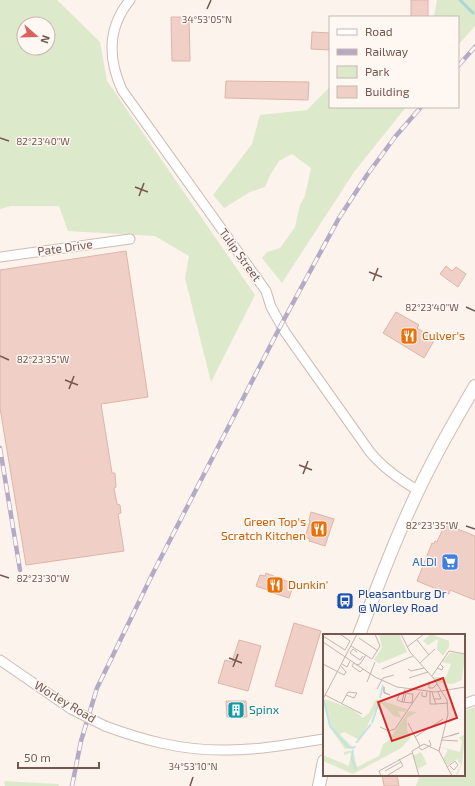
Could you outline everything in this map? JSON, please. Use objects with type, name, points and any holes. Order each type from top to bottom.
[{"type":"main road","points":[[359,634],[382,573],[418,491],[438,451],[475,386]]},
{"type":"main road","points":[[319,786],[323,766]]},
{"type":"street","name":"Tulip Street","points":[[130,0],[117,22],[111,46],[112,62],[122,90],[266,291],[271,307],[285,332],[370,452],[380,464],[398,479],[418,491]]},
{"type":"street","name":"Pate Drive","points":[[0,256],[130,239]]},
{"type":"street","name":"Worley Road","points":[[0,660],[71,709],[105,726],[157,743],[206,750],[252,749],[323,739]]},
{"type":"street","points":[[465,704],[475,700]]},
{"type":"green space","points":[[0,0],[57,0],[100,42],[107,81],[255,295],[211,382],[185,278],[189,256],[155,236],[68,231],[59,206],[11,206],[0,209]]},
{"type":"green space","points":[[437,0],[475,0],[475,26],[459,44],[459,16],[434,16]]},
{"type":"green space","points":[[329,88],[329,108],[405,108],[354,172],[282,283],[262,258],[267,252],[280,248],[295,227],[300,205],[305,196],[311,168],[292,154],[279,161],[270,175],[265,187],[250,192],[224,208],[213,195],[252,144],[260,115],[307,110]]},
{"type":"green space","points":[[475,707],[475,786],[416,786],[420,776],[465,776],[465,711]]},
{"type":"green space","points":[[4,781],[58,784],[59,786],[5,786]]},
{"type":"building","points":[[411,0],[428,0],[428,16],[411,16]]},
{"type":"building","points":[[171,17],[189,17],[190,61],[172,61]]},
{"type":"building","points":[[312,32],[329,33],[329,50],[311,49]]},
{"type":"building","points":[[226,81],[309,82],[308,100],[225,98]]},
{"type":"building","points":[[126,251],[148,397],[101,404],[112,473],[115,473],[116,487],[114,488],[117,504],[120,505],[121,513],[118,514],[124,551],[26,565],[0,408],[0,270]]},
{"type":"building","points":[[446,266],[452,271],[456,267],[466,274],[458,287],[440,274]]},
{"type":"building","name":"Culver's","points":[[396,312],[419,325],[417,328],[435,339],[424,358],[383,333]]},
{"type":"building","name":"Green Top's Scratch Kitchen","points":[[311,512],[334,519],[325,546],[309,541],[310,539],[305,537]]},
{"type":"building","name":"ALDI","points":[[445,524],[475,536],[475,600],[450,590],[449,594],[417,581],[432,543],[434,544],[435,541],[437,542]]},
{"type":"building","name":"Dunkin'","points":[[266,573],[294,584],[289,598],[256,586],[260,575],[265,576]]},
{"type":"building","points":[[294,623],[321,631],[302,694],[275,686]]},
{"type":"building","name":"Spinx","points":[[239,640],[261,646],[248,691],[218,683],[225,660],[232,662]]},
{"type":"building","name":"Spinx","points":[[226,701],[246,701],[247,717],[227,717]]},
{"type":"building","points":[[382,776],[397,776],[399,786],[384,786]]},
{"type":"waterway","points":[[460,0],[473,13]]},
{"type":"railway","points":[[459,65],[475,47]]},
{"type":"railway","points":[[72,786],[81,741],[97,688],[153,573],[281,325],[339,218],[367,175],[395,137],[420,108]]},
{"type":"railway","points":[[0,448],[20,570]]},
{"type":"place","name":"Culver's","points":[[409,336]]},
{"type":"place","name":"Green Top's Scratch Kitchen","points":[[319,529]]},
{"type":"place","name":"ALDI","points":[[450,562]]},
{"type":"place","name":"Dunkin'","points":[[275,585]]},
{"type":"place","name":"Pleasantburg Dr @ Worley Road","points":[[345,601]]},
{"type":"place","name":"Spinx","points":[[236,710]]}]
